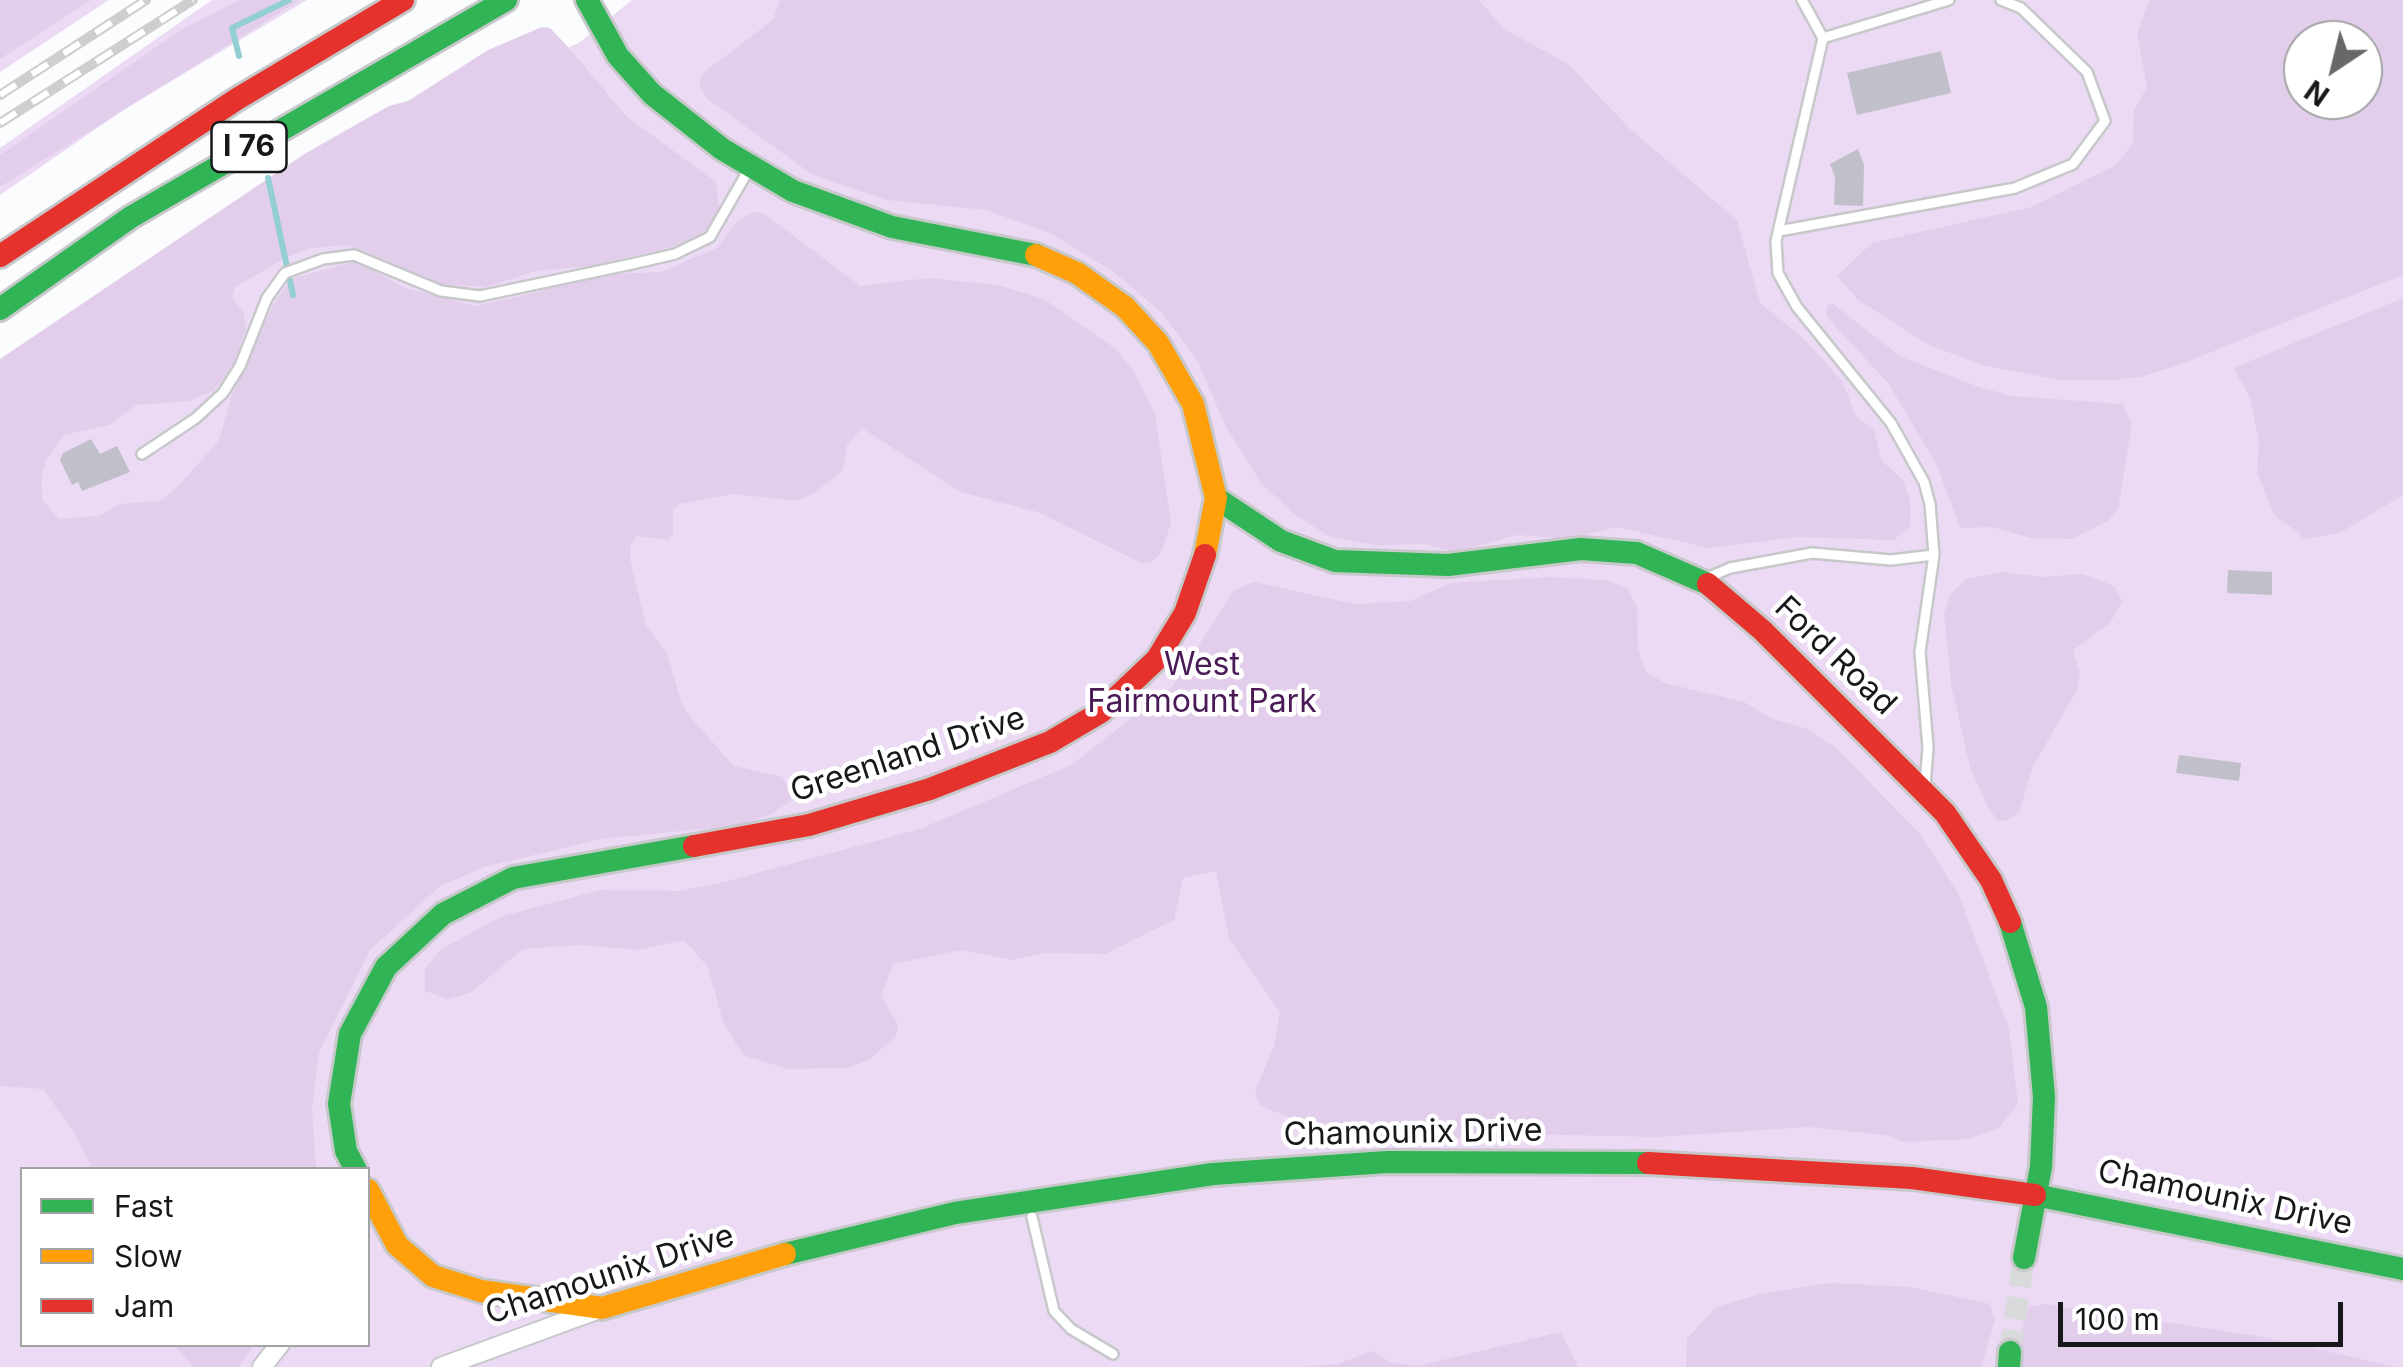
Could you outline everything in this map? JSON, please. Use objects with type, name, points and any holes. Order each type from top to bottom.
[{"type":"main road","name":"I 76","points":[[0,256],[204,120],[404,0]]},
{"type":"main road","name":"I 76","points":[[0,309],[130,217],[506,0]]},
{"type":"main road","name":"Greenland Drive","points":[[349,1163],[339,1104],[350,1034],[386,967],[443,914],[513,878],[724,843],[869,808],[1022,754],[1076,728],[1141,678],[1172,637],[1205,562],[1216,498],[1208,452],[1182,379],[1143,325],[1104,290],[1033,254],[892,227],[833,209],[750,167],[652,94],[618,56],[590,8]]},
{"type":"main road","name":"Ford Road","points":[[1216,498],[1281,541],[1335,561],[1433,566],[1553,551],[1613,550],[1661,560],[1703,580],[1775,642],[1924,789],[1991,880],[2027,968],[2042,1054],[2044,1096],[2036,1194],[2024,1258]]},
{"type":"main road","name":"Chamounix Drive","points":[[602,1308],[758,1260],[891,1226],[1061,1194],[1285,1168],[1387,1162],[1736,1165],[1912,1178],[2036,1194],[2403,1269]]},
{"type":"main road","points":[[370,1194],[397,1245],[433,1276],[481,1291],[602,1308]]},
{"type":"street","name":"Chamounix Drive","points":[[441,1367],[602,1308]]},
{"type":"street","points":[[262,1367],[278,1347]]},
{"type":"lane","points":[[1802,0],[1823,38],[1775,257],[1786,292],[1874,398],[1924,482],[1934,555],[1920,652],[1928,747],[1924,789]]},
{"type":"lane","points":[[1823,38],[1948,0]]},
{"type":"lane","points":[[1779,231],[2015,188],[2073,164],[2105,121],[2087,72],[2021,8],[2001,0]]},
{"type":"lane","points":[[142,454],[196,418],[223,393],[240,366],[266,298],[284,273],[354,255],[440,291],[499,294],[692,247],[719,227],[750,167]]},
{"type":"lane","points":[[1703,580],[1730,568],[1812,554],[1891,560],[1934,555]]},
{"type":"lane","points":[[1032,1216],[1043,1278],[1054,1311],[1071,1329],[1113,1354]]},
{"type":"green space","points":[[0,0],[109,0],[0,72]]},
{"type":"green space","points":[[0,0],[91,0],[0,59]]},
{"type":"green space","points":[[212,0],[307,0],[125,109],[0,195],[0,148]]},
{"type":"green space","points":[[240,0],[300,0],[0,187],[0,155],[181,30]]},
{"type":"green space","name":"West Fairmount Park","points":[[632,0],[2403,0],[2403,1367],[2020,1367],[1999,1350],[1997,1367],[0,1367],[0,377],[452,104],[580,42]]},
{"type":"green space","points":[[780,0],[1479,0],[1505,30],[1567,63],[1631,130],[1737,220],[1760,303],[1803,338],[1842,381],[1856,416],[1874,430],[1882,461],[1903,480],[1910,500],[1910,527],[1893,540],[1798,537],[1709,548],[1617,527],[1570,539],[1517,535],[1455,552],[1425,544],[1376,545],[1330,537],[1293,513],[1261,483],[1225,425],[1198,362],[1162,313],[1115,273],[1050,233],[986,210],[887,200],[813,175],[706,98],[699,83],[703,73],[773,20]]},
{"type":"green space","points":[[2149,0],[2403,0],[2403,275],[2182,364],[2140,377],[2113,380],[2061,380],[1985,366],[1929,345],[1858,300],[1837,276],[1872,243],[2031,207],[2116,165],[2133,143],[2134,111],[2147,87],[2137,34]]},
{"type":"green space","points":[[542,27],[550,28],[626,116],[716,182],[720,216],[712,227],[683,244],[591,266],[535,271],[486,287],[437,284],[349,245],[311,248],[285,258],[235,287],[232,298],[243,312],[246,329],[232,367],[213,391],[188,401],[136,405],[109,425],[64,435],[47,458],[41,480],[43,501],[59,519],[99,516],[120,504],[160,501],[176,488],[219,441],[231,397],[272,307],[291,279],[356,261],[405,288],[475,306],[539,292],[589,275],[661,272],[717,248],[738,221],[753,212],[765,214],[860,286],[929,278],[998,285],[1044,299],[1116,349],[1135,373],[1155,414],[1171,523],[1161,552],[1152,562],[1141,563],[1038,512],[960,492],[862,428],[847,445],[843,470],[811,495],[796,501],[734,494],[679,504],[673,509],[673,534],[668,540],[637,536],[631,543],[630,560],[646,625],[667,653],[681,702],[691,718],[734,766],[783,777],[792,800],[771,814],[741,825],[601,839],[484,867],[440,886],[370,950],[319,1052],[312,1110],[316,1167],[91,1167],[74,1132],[43,1089],[0,1086],[0,359],[306,153],[389,106],[408,101],[488,50]]},
{"type":"green space","points":[[2403,298],[2403,495],[2340,533],[2300,540],[2300,533],[2276,517],[2257,472],[2259,441],[2249,395],[2233,368]]},
{"type":"green space","points":[[1833,304],[1901,357],[1979,387],[2012,396],[2123,404],[2132,424],[2118,509],[2108,521],[2072,539],[2030,538],[1993,527],[1960,528],[1937,465],[1888,383],[1826,316],[1827,305]]},
{"type":"green space","points":[[2002,572],[2042,577],[2083,574],[2114,586],[2122,601],[2110,623],[2073,650],[2080,674],[2077,690],[2032,768],[2019,813],[2006,821],[1997,820],[1988,807],[1970,767],[1951,684],[1944,614],[1949,597],[1965,579]]},
{"type":"green space","points":[[1551,577],[1606,580],[1627,588],[1637,607],[1638,650],[1646,672],[1665,683],[1744,702],[1773,719],[1805,728],[1835,747],[1920,834],[1958,893],[2009,1029],[2018,1104],[1999,1128],[1968,1139],[1903,1142],[1886,1135],[1808,1127],[1658,1137],[1523,1134],[1409,1140],[1329,1132],[1260,1106],[1255,1091],[1274,1046],[1280,1012],[1229,939],[1216,871],[1183,878],[1174,920],[1105,954],[1045,953],[1012,960],[961,950],[893,964],[881,995],[898,1025],[896,1036],[870,1059],[848,1068],[788,1069],[743,1055],[723,1022],[708,967],[684,940],[639,950],[580,945],[523,949],[470,993],[447,999],[425,991],[425,969],[440,950],[500,917],[600,890],[679,891],[724,882],[920,829],[1071,765],[1173,686],[1234,590],[1254,582],[1354,604],[1411,601],[1450,583]]},
{"type":"green space","points":[[1830,1283],[1911,1287],[1990,1304],[1995,1320],[1981,1367],[1686,1367],[1687,1339],[1716,1307],[1760,1294]]},
{"type":"green space","points":[[2045,1304],[2270,1338],[2395,1367],[2022,1367],[2021,1331],[2029,1307]]},
{"type":"green space","points":[[1561,1332],[1578,1367],[1301,1367],[1338,1364],[1371,1351],[1390,1362],[1417,1366]]},
{"type":"green space","points":[[175,1347],[253,1347],[238,1367],[194,1367]]},
{"type":"building","points":[[1941,51],[1951,93],[1857,115],[1847,73]]},
{"type":"building","points":[[1858,149],[1864,165],[1863,206],[1834,205],[1835,177],[1830,164]]},
{"type":"building","points":[[91,439],[100,454],[117,446],[130,472],[82,491],[78,482],[72,485],[60,460],[63,453]]},
{"type":"building","points":[[2228,570],[2272,572],[2272,595],[2227,593]]},
{"type":"building","points":[[2179,755],[2241,763],[2239,781],[2176,773]]},
{"type":"waterway","points":[[239,56],[232,28],[289,0]]},
{"type":"waterway","points":[[268,178],[293,295]]},
{"type":"tunnel","points":[[2010,1352],[2024,1258]]},
{"type":"railway","points":[[0,95],[146,0]]},
{"type":"railway","points":[[0,123],[193,0]]},
{"type":"traffic: fast","points":[[0,309],[131,217],[506,0]]},
{"type":"traffic: fast","points":[[587,0],[618,56],[652,94],[722,149],[793,191],[892,227],[1036,255]]},
{"type":"traffic: fast","points":[[1216,498],[1281,541],[1335,561],[1448,565],[1581,549],[1637,553],[1708,584]]},
{"type":"traffic: fast","points":[[354,1167],[346,1151],[339,1104],[350,1034],[386,967],[443,914],[513,878],[694,846]]},
{"type":"traffic: fast","points":[[2010,922],[2036,1007],[2044,1097],[2041,1167],[2024,1258]]},
{"type":"traffic: fast","points":[[785,1254],[955,1213],[1213,1174],[1387,1162],[1648,1163]]},
{"type":"traffic: fast","points":[[2035,1195],[2403,1269]]},
{"type":"traffic: fast","points":[[2009,1367],[2010,1352]]},
{"type":"traffic: slow","points":[[1036,255],[1077,273],[1125,307],[1158,343],[1193,404],[1216,498],[1205,555]]},
{"type":"traffic: slow","points":[[370,1194],[397,1245],[433,1276],[481,1291],[602,1308],[785,1254]]},
{"type":"traffic: jam","points":[[0,256],[237,99],[403,0]]},
{"type":"traffic: jam","points":[[694,846],[809,825],[930,789],[1050,742],[1101,712],[1157,659],[1185,613],[1205,555]]},
{"type":"traffic: jam","points":[[1708,584],[1762,630],[1945,813],[1991,880],[2010,922]]},
{"type":"traffic: jam","points":[[1648,1163],[1912,1178],[2035,1195]]}]
